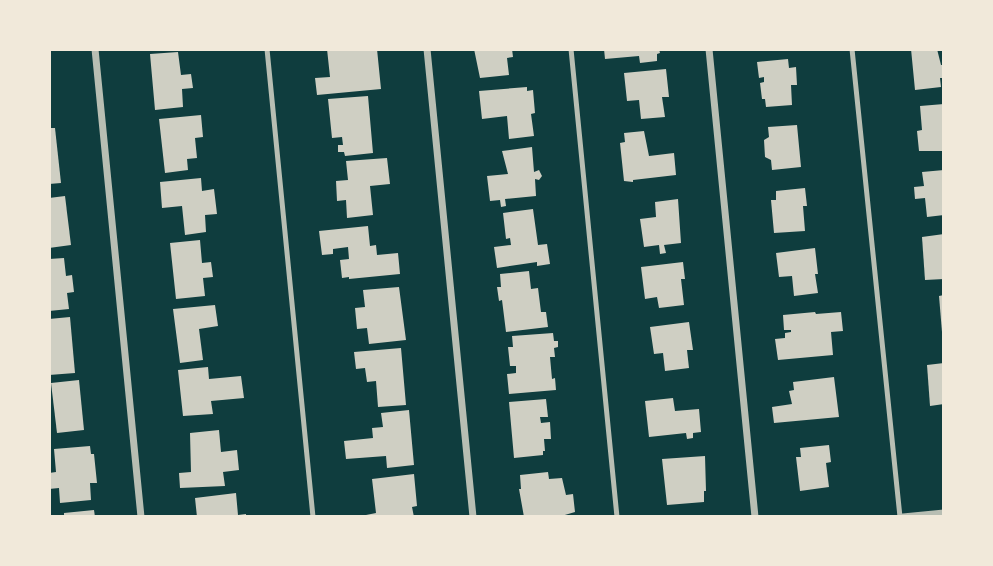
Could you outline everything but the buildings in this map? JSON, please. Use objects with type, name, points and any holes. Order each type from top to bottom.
[{"type":"street","points":[[95,49],[141,517]]},
{"type":"street","points":[[427,49],[473,517]]},
{"type":"street","points":[[709,49],[755,517]]},
{"type":"street","points":[[901,517],[944,513]]},
{"type":"lane","points":[[267,49],[313,517]]},
{"type":"lane","points":[[571,49],[617,517]]},
{"type":"lane","points":[[852,49],[901,517]]}]
